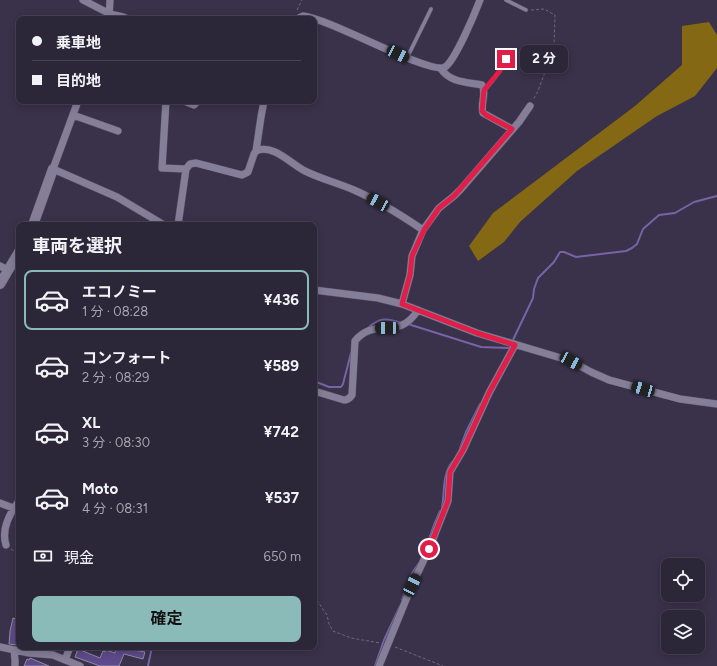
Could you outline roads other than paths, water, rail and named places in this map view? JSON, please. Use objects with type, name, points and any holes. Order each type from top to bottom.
[{"type":"street","points":[[83,0],[107,16]]},
{"type":"street","points":[[109,16],[110,0]]},
{"type":"street","points":[[441,69],[444,68],[449,62],[461,41],[480,0]]},
{"type":"street","points":[[317,19],[407,58],[441,69],[450,78],[481,84],[484,90],[482,108],[483,114],[512,129]]},
{"type":"street","points":[[34,222],[77,104]]},
{"type":"street","points":[[166,104],[162,168],[186,169]]},
{"type":"street","points":[[178,222],[186,169],[190,164],[196,163],[244,175],[248,172],[256,151],[260,117],[263,104]]},
{"type":"street","points":[[402,304],[410,275],[412,256],[424,230],[439,208],[454,196],[524,115],[530,106]]},
{"type":"street","points":[[73,115],[118,131]]},
{"type":"street","points":[[256,151],[262,149],[281,155],[304,171],[368,196],[399,213],[424,230]]},
{"type":"street","points":[[53,169],[117,197],[159,222]]},
{"type":"street","points":[[0,284],[4,268],[16,255]]},
{"type":"street","points":[[317,290],[378,298],[402,304],[477,333],[571,361],[609,380],[680,399],[717,404]]},
{"type":"street","points":[[317,392],[344,400],[351,397],[355,341],[359,336],[370,329],[398,327],[407,324],[418,310]]},
{"type":"street","points":[[379,666],[448,501],[450,472],[463,450],[489,393],[515,345]]},
{"type":"street","points":[[0,503],[13,508]]},
{"type":"street","points":[[6,545],[4,530],[6,522],[16,505]]},
{"type":"street","points":[[0,647],[16,649]]},
{"type":"street","points":[[15,666],[18,650]]},
{"type":"street","points":[[21,650],[29,653],[53,655],[80,666]]},
{"type":"street","points":[[65,660],[69,650]]},
{"type":"lane","points":[[506,0],[526,10]]},
{"type":"lane","points":[[407,58],[431,9]]},
{"type":"lane","points":[[484,90],[499,72],[506,59]]},
{"type":"waterway","points":[[512,342],[533,298],[534,289],[538,278],[554,262],[560,252],[576,257],[626,251],[637,244],[643,229],[659,215],[675,213],[694,202],[717,196]]},
{"type":"waterway","points":[[368,328],[380,320],[388,319],[402,323]]},
{"type":"waterway","points":[[408,324],[481,347],[509,348]]},
{"type":"waterway","points":[[317,382],[329,387],[341,387],[351,353]]},
{"type":"waterway","points":[[460,448],[480,404]]},
{"type":"waterway","points":[[442,507],[445,478],[452,462]]},
{"type":"waterway","points":[[425,550],[440,511]]},
{"type":"waterway","points":[[402,600],[412,573],[419,563]]},
{"type":"waterway","points":[[375,666],[384,640],[400,606]]},
{"type":"waterway","points":[[148,666],[151,650]]}]
